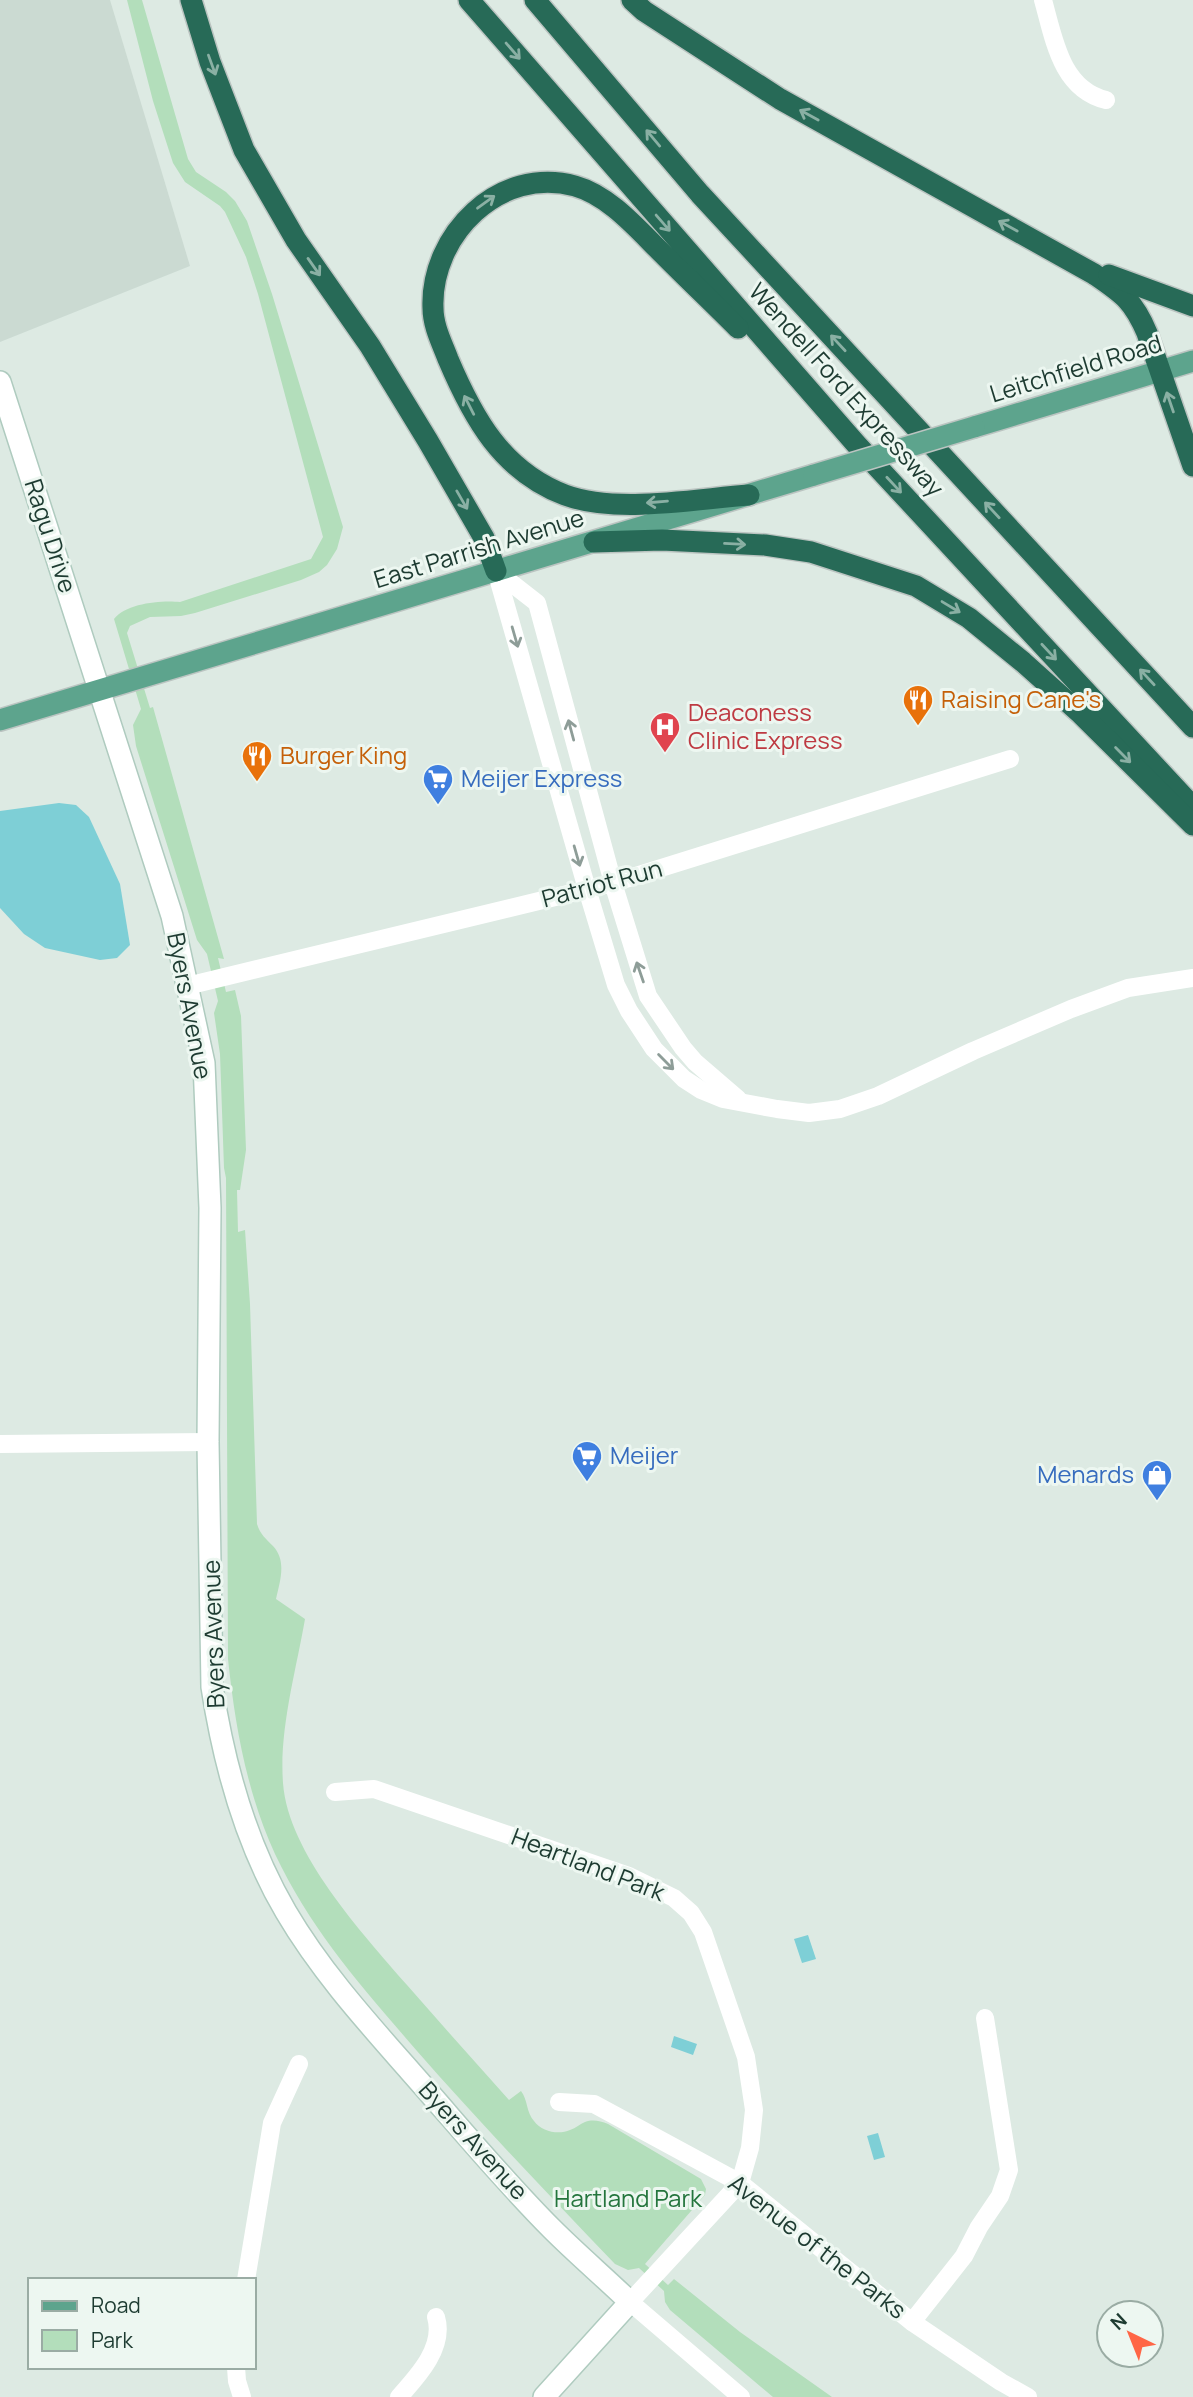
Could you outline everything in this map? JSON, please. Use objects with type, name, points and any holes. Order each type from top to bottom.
[{"type":"highway","points":[[191,0],[244,149],[296,240],[370,346],[428,441],[484,538],[496,571]]},
{"type":"highway","name":"Wendell Ford Expressway","points":[[468,0],[856,444],[1193,807]]},
{"type":"highway","name":"Wendell Ford Expressway","points":[[535,0],[700,194],[1193,727]]},
{"type":"highway","points":[[632,0],[644,11],[780,99],[1094,274],[1132,304],[1147,333],[1193,466]]},
{"type":"highway","points":[[750,495],[628,505],[597,502],[566,495],[535,479],[518,468],[500,449],[475,416],[461,389],[437,331],[433,309],[436,276],[447,246],[482,203],[530,184],[554,182],[578,186],[606,201],[634,225],[856,444]]},
{"type":"highway","points":[[1067,260],[1193,306]]},
{"type":"highway","points":[[594,542],[662,540],[765,545],[811,552],[916,586],[969,618],[1023,662],[1081,713],[1193,825]]},
{"type":"main road","name":"Leitchfield Road","points":[[974,427],[1193,361]]},
{"type":"main road","name":"East Parrish Avenue","points":[[0,720],[974,427]]},
{"type":"street","points":[[1043,0],[1064,67],[1072,79],[1092,96],[1106,100]]},
{"type":"street","name":"Ragu Drive","points":[[0,382],[100,690]]},
{"type":"street","points":[[496,571],[537,603],[613,883],[648,996],[695,1062],[741,1101]]},
{"type":"street","points":[[496,571],[617,985],[629,1011],[654,1049],[684,1079],[701,1090],[723,1099],[777,1109],[809,1113],[840,1109],[877,1097],[973,1051],[1071,1009],[1128,988],[1193,978]]},
{"type":"street","name":"Byers Avenue","points":[[100,690],[172,916],[204,1063],[210,1208],[208,1442],[212,1687],[218,1726],[237,1802],[267,1875],[307,1945],[357,2011],[495,2169],[553,2229],[630,2302],[741,2397]]},
{"type":"street","name":"Patriot Run","points":[[187,986],[613,883],[1010,759]]},
{"type":"street","points":[[0,1444],[208,1442]]},
{"type":"street","name":"Heartland Park","points":[[335,1791],[374,1789],[629,1876],[674,1898],[691,1913],[703,1932],[746,2057],[754,2110],[753,2135],[740,2183],[630,2302]]},
{"type":"street","points":[[912,2322],[964,2256],[1000,2196],[1009,2170],[985,2018]]},
{"type":"street","points":[[246,2278],[272,2123],[299,2064]]},
{"type":"street","name":"Avenue of the Parks","points":[[559,2102],[594,2104],[740,2183],[912,2322],[1028,2397]]},
{"type":"street","points":[[544,2397],[630,2302]]},
{"type":"street","points":[[399,2397],[428,2360],[439,2329],[436,2317]]},
{"type":"street","points":[[236,2369],[242,2397]]},
{"type":"shaded area","points":[[0,0],[110,0],[190,266],[0,342]]},
{"type":"green space","name":"Hartland Park","points":[[127,0],[142,0],[188,159],[196,172],[235,201],[247,221],[343,527],[337,549],[319,572],[195,613],[150,617],[130,626],[127,633],[150,708],[153,707],[224,959],[218,958],[226,992],[235,990],[241,1016],[246,1150],[240,1190],[237,1190],[238,1232],[245,1230],[250,1304],[257,1524],[280,1558],[281,1571],[276,1599],[305,1619],[283,1742],[283,1783],[288,1810],[298,1837],[313,1864],[349,1917],[509,2100],[521,2091],[534,2121],[551,2132],[566,2132],[591,2121],[608,2124],[701,2179],[706,2189],[705,2195],[645,2264],[668,2285],[674,2279],[740,2332],[832,2397],[773,2397],[670,2310],[665,2302],[664,2291],[639,2268],[628,2270],[615,2264],[417,2051],[339,1958],[289,1882],[257,1807],[234,1709],[228,1659],[226,1178],[220,1054],[214,1013],[218,1001],[207,954],[197,940],[136,746],[133,725],[141,709],[114,619],[135,606],[154,602],[180,602],[311,559],[323,537],[246,257],[225,212],[185,182],[173,163],[153,101]]},
{"type":"water","points":[[59,803],[76,805],[89,817],[120,884],[130,945],[117,958],[100,960],[45,948],[24,934],[0,908],[0,811]]},
{"type":"water","points":[[808,1935],[816,1959],[802,1963],[794,1939]]},
{"type":"water","points":[[674,2036],[697,2044],[693,2055],[671,2047]]},
{"type":"water","points":[[878,2133],[885,2157],[874,2160],[867,2136]]},
{"type":"place","name":"Raising Cane's","points":[[918,727]]},
{"type":"place","name":"Deaconess Clinic Express","points":[[665,754]]},
{"type":"place","name":"Burger King","points":[[257,783]]},
{"type":"place","name":"Meijer Express","points":[[438,806]]},
{"type":"place","name":"Meijer","points":[[587,1483]]},
{"type":"place","name":"Menards","points":[[1157,1502]]}]
